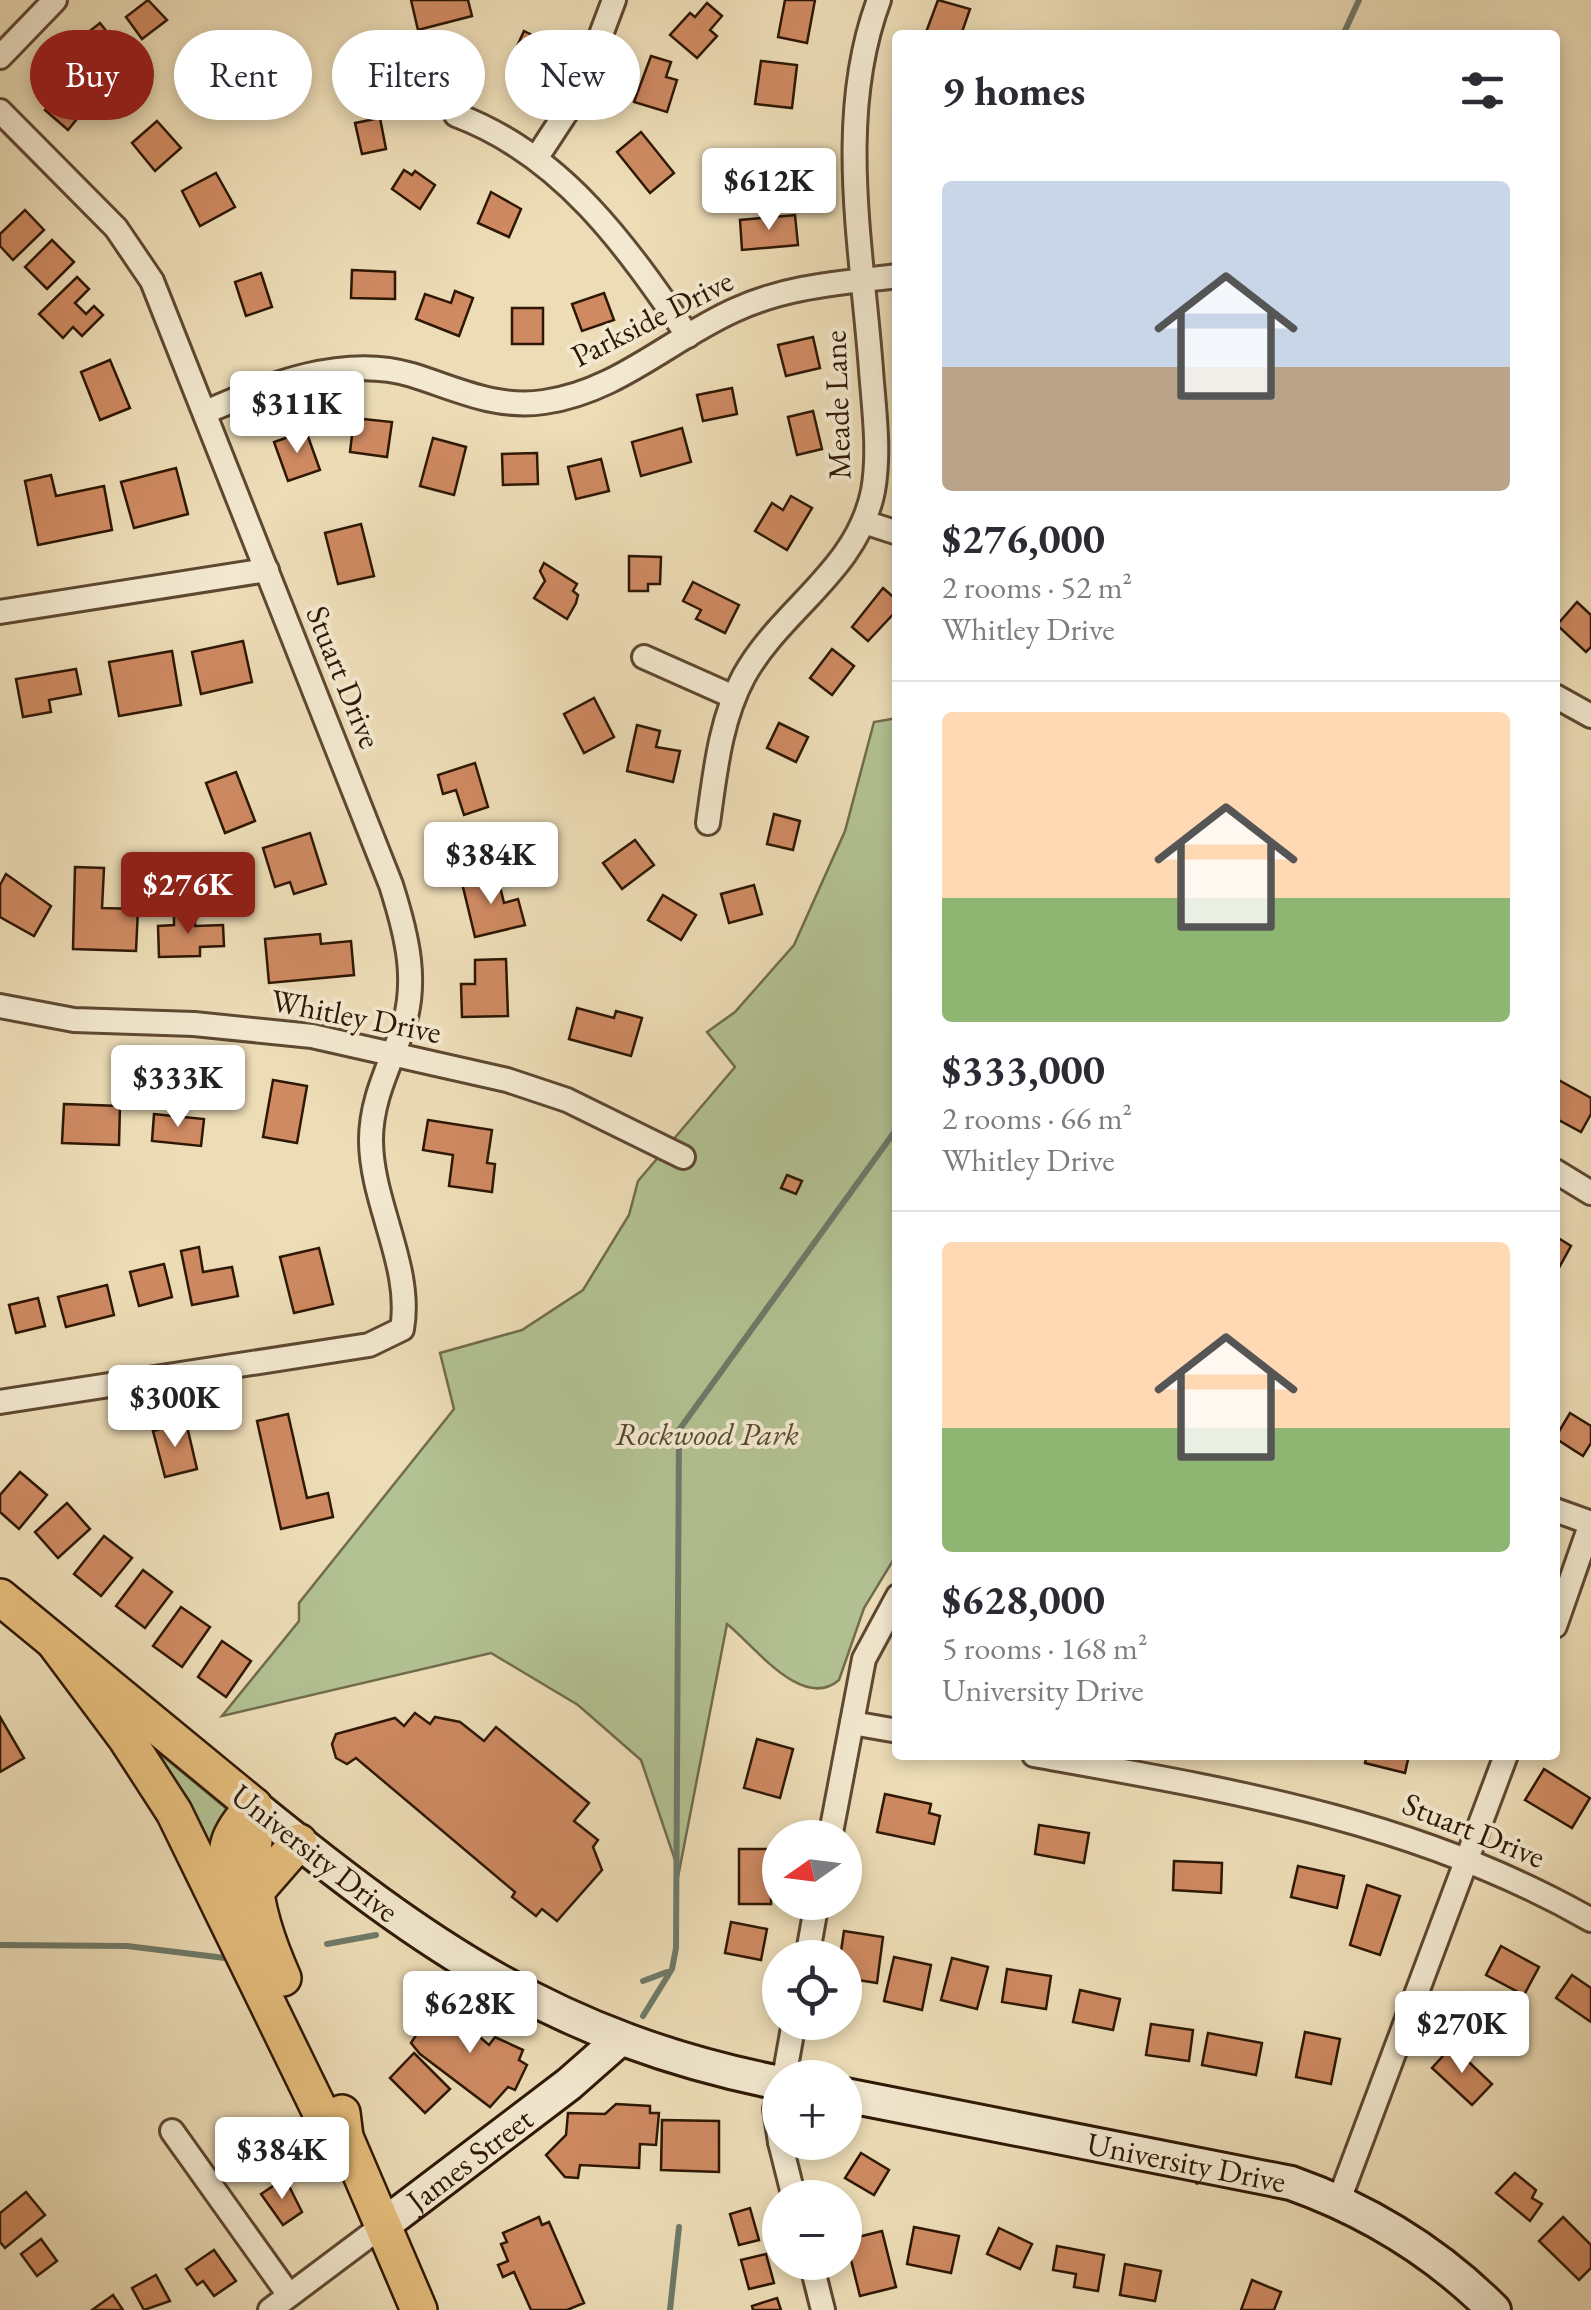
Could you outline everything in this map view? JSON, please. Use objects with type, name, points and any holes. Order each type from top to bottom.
[{"type":"main road","name":"University Drive","points":[[0,1598],[254,1806]]},
{"type":"main road","points":[[55,1643],[151,1776],[230,1921],[319,2109],[345,2136]]},
{"type":"main road","points":[[230,1921],[226,1846],[231,1832],[254,1806]]},
{"type":"main road","points":[[254,1806],[259,1831],[253,1869],[264,1934],[342,2110],[345,2136],[419,2310]]},
{"type":"main road","points":[[258,1889],[299,1842]]},
{"type":"street","points":[[0,57],[55,0]]},
{"type":"street","points":[[537,157],[579,93],[614,0]]},
{"type":"street","name":"Meade Lane","points":[[708,823],[734,696],[770,637],[838,565],[864,522],[876,460],[855,104],[859,71],[879,0]]},
{"type":"street","name":"Stuart Drive","points":[[0,112],[132,248],[164,307],[403,922],[411,981],[406,1018],[376,1099],[370,1140],[405,1310],[402,1329],[369,1344],[0,1402]]},
{"type":"street","points":[[466,120],[537,157],[582,198],[688,336]]},
{"type":"street","name":"Parkside Drive","points":[[206,412],[272,385],[321,372],[356,370],[408,374],[486,401],[549,402],[615,379],[767,296],[892,277]]},
{"type":"street","points":[[864,522],[892,532]]},
{"type":"street","points":[[0,612],[267,570]]},
{"type":"street","points":[[644,657],[734,696]]},
{"type":"street","points":[[1560,699],[1591,716]]},
{"type":"street","name":"Whitley Drive","points":[[0,1006],[74,1020],[253,1029],[392,1055],[537,1090],[683,1156]]},
{"type":"street","points":[[1560,1174],[1591,1194]]},
{"type":"street","points":[[1560,1512],[1591,1523],[1560,1612]]},
{"type":"street","points":[[833,1820],[864,1659],[892,1607]]},
{"type":"street","points":[[852,1723],[892,1729]]},
{"type":"street","name":"Stuart Drive","points":[[1059,1760],[1363,1822],[1467,1860],[1591,1920]]},
{"type":"street","points":[[1338,2200],[1504,1760]]},
{"type":"street","name":"University Drive","points":[[254,1806],[463,1962],[523,1997],[619,2040],[688,2062],[762,2076]]},
{"type":"street","name":"James Street","points":[[280,2303],[569,2084],[619,2040]]},
{"type":"street","name":"University Drive","points":[[862,2098],[1257,2174],[1338,2200],[1421,2248],[1494,2310]]},
{"type":"street","points":[[172,2131],[280,2303]]},
{"type":"street","points":[[816,2280],[823,2310]]},
{"type":"green space","name":"Rockwood Park","points":[[892,719],[892,1562],[864,1608],[839,1680],[825,1688],[794,1682],[727,1624],[679,1872],[641,1760],[578,1705],[491,1653],[222,1716],[299,1621],[299,1603],[454,1409],[440,1353],[522,1330],[583,1290],[629,1215],[638,1181],[735,1067],[707,1032],[735,1012],[794,945],[845,831],[874,722]]},
{"type":"green space","points":[[136,1734],[228,1810],[214,1853]]},
{"type":"building","points":[[148,0],[167,20],[154,30],[135,30],[126,17]]},
{"type":"building","points":[[411,0],[468,0],[472,16],[418,30]]},
{"type":"building","points":[[785,0],[815,0],[807,43],[778,37]]},
{"type":"building","points":[[938,0],[970,9],[963,30],[927,30]]},
{"type":"building","points":[[707,3],[722,16],[710,30],[717,36],[697,58],[670,35],[690,13],[695,17]]},
{"type":"building","points":[[651,56],[671,62],[666,77],[677,80],[667,112],[640,104],[640,86]]},
{"type":"building","points":[[761,61],[797,65],[792,108],[755,104]]},
{"type":"building","points":[[56,120],[76,120],[68,130]]},
{"type":"building","points":[[380,120],[386,149],[362,154],[355,123]]},
{"type":"building","points":[[157,121],[181,148],[155,171],[132,143]]},
{"type":"building","points":[[641,132],[674,173],[650,193],[617,152]]},
{"type":"building","points":[[404,170],[412,175],[415,171],[435,185],[420,209],[392,189]]},
{"type":"building","points":[[216,173],[235,207],[200,226],[182,191]]},
{"type":"building","points":[[491,192],[521,209],[509,237],[478,223]]},
{"type":"building","points":[[25,210],[44,230],[13,260],[0,246],[0,234]]},
{"type":"building","points":[[795,215],[798,245],[742,250],[740,220]]},
{"type":"building","points":[[52,240],[74,262],[47,289],[25,267]]},
{"type":"building","points":[[352,270],[395,272],[395,299],[351,298]]},
{"type":"building","points":[[261,273],[272,307],[246,316],[235,282]]},
{"type":"building","points":[[77,277],[89,289],[75,303],[86,314],[94,306],[103,315],[82,336],[73,327],[63,338],[39,314]]},
{"type":"building","points":[[455,291],[473,298],[459,336],[416,319],[425,294],[451,303]]},
{"type":"building","points":[[604,293],[614,320],[582,331],[572,304]]},
{"type":"building","points":[[512,308],[543,308],[543,344],[512,344]]},
{"type":"building","points":[[813,337],[820,368],[786,376],[778,345]]},
{"type":"building","points":[[110,360],[130,408],[100,420],[81,372]]},
{"type":"building","points":[[732,388],[737,414],[703,421],[697,395]]},
{"type":"building","points":[[813,411],[822,449],[797,455],[788,417]]},
{"type":"building","points":[[354,418],[392,422],[387,457],[350,452]]},
{"type":"building","points":[[682,428],[691,462],[641,476],[632,442]]},
{"type":"building","points":[[306,431],[320,470],[288,481],[274,442]]},
{"type":"building","points":[[433,438],[466,447],[454,495],[420,486]]},
{"type":"building","points":[[537,453],[538,484],[503,485],[502,454]]},
{"type":"building","points":[[601,459],[609,491],[576,499],[568,467]]},
{"type":"building","points":[[176,468],[188,514],[134,528],[121,482]]},
{"type":"building","points":[[51,475],[56,496],[104,486],[112,530],[38,545],[25,481]]},
{"type":"building","points":[[791,496],[812,508],[787,550],[755,531],[772,503],[783,510]]},
{"type":"building","points":[[361,524],[374,576],[338,584],[325,533]]},
{"type":"building","points":[[629,556],[661,557],[660,584],[648,584],[648,591],[629,591]]},
{"type":"building","points":[[544,563],[577,584],[573,591],[578,595],[576,603],[567,619],[534,598],[545,581],[540,571]]},
{"type":"building","points":[[693,582],[739,605],[725,633],[696,619],[701,610],[683,601]]},
{"type":"building","points":[[883,588],[892,596],[892,615],[868,641],[852,627]]},
{"type":"building","points":[[1577,602],[1591,615],[1591,647],[1586,652],[1560,628],[1560,622]]},
{"type":"building","points":[[243,641],[252,682],[201,694],[192,652]]},
{"type":"building","points":[[832,649],[854,666],[832,695],[810,678]]},
{"type":"building","points":[[172,651],[181,705],[119,716],[109,662]]},
{"type":"building","points":[[76,669],[81,694],[49,700],[51,712],[23,717],[16,679]]},
{"type":"building","points":[[594,698],[614,737],[584,753],[564,714]]},
{"type":"building","points":[[779,723],[808,737],[796,762],[767,748]]},
{"type":"building","points":[[637,725],[660,731],[656,747],[680,751],[673,782],[627,771]]},
{"type":"building","points":[[475,763],[488,807],[464,815],[456,790],[443,794],[438,775]]},
{"type":"building","points":[[236,772],[255,821],[225,833],[206,783]]},
{"type":"building","points":[[774,814],[800,821],[793,850],[767,844]]},
{"type":"building","points":[[310,833],[326,884],[294,894],[290,882],[275,887],[263,848]]},
{"type":"building","points":[[635,840],[654,865],[622,889],[603,863]]},
{"type":"building","points":[[75,867],[104,868],[102,908],[138,909],[136,951],[73,949]]},
{"type":"building","points":[[6,874],[51,906],[34,936],[0,917],[0,885]]},
{"type":"building","points":[[497,874],[504,903],[518,899],[525,925],[475,937],[462,883]]},
{"type":"building","points":[[754,885],[762,914],[729,923],[721,894]]},
{"type":"building","points":[[663,895],[696,915],[681,940],[648,920]]},
{"type":"building","points":[[195,912],[195,926],[223,925],[224,946],[200,947],[200,956],[159,957],[158,926],[174,925],[174,913]]},
{"type":"building","points":[[320,934],[321,944],[351,941],[354,975],[269,983],[265,939]]},
{"type":"building","points":[[506,959],[508,1016],[462,1017],[461,984],[475,984],[475,960]]},
{"type":"building","points":[[577,1008],[614,1018],[616,1011],[642,1018],[631,1056],[569,1039]]},
{"type":"building","points":[[273,1080],[307,1086],[297,1143],[263,1137]]},
{"type":"building","points":[[1560,1081],[1591,1098],[1591,1114],[1581,1132],[1560,1121]]},
{"type":"building","points":[[64,1104],[120,1106],[119,1145],[62,1143]]},
{"type":"building","points":[[154,1114],[204,1119],[201,1146],[152,1141]]},
{"type":"building","points":[[428,1120],[492,1130],[487,1163],[495,1164],[492,1192],[449,1186],[453,1155],[423,1150]]},
{"type":"building","points":[[787,1175],[802,1181],[796,1194],[781,1188]]},
{"type":"building","points":[[1560,1239],[1571,1246],[1560,1266]]},
{"type":"building","points":[[199,1247],[203,1272],[232,1267],[238,1296],[192,1305],[181,1251]]},
{"type":"building","points":[[319,1248],[333,1304],[294,1313],[280,1257]]},
{"type":"building","points":[[164,1264],[172,1297],[139,1306],[130,1272]]},
{"type":"building","points":[[107,1285],[114,1315],[66,1327],[58,1297]]},
{"type":"building","points":[[38,1298],[45,1326],[16,1333],[9,1305]]},
{"type":"building","points":[[1570,1413],[1591,1426],[1591,1443],[1583,1456],[1560,1441],[1560,1430]]},
{"type":"building","points":[[288,1414],[307,1498],[328,1493],[333,1517],[281,1529],[257,1421]]},
{"type":"building","points":[[186,1422],[197,1469],[165,1477],[153,1431]]},
{"type":"building","points":[[20,1472],[47,1495],[19,1529],[0,1512],[0,1495]]},
{"type":"building","points":[[67,1503],[90,1529],[58,1558],[35,1532]]},
{"type":"building","points":[[104,1536],[132,1558],[101,1596],[74,1574]]},
{"type":"building","points":[[143,1570],[172,1592],[145,1628],[116,1606]]},
{"type":"building","points":[[181,1607],[210,1627],[182,1667],[153,1646]]},
{"type":"building","points":[[222,1641],[251,1661],[226,1697],[198,1677]]},
{"type":"building","points":[[415,1713],[430,1724],[435,1717],[460,1722],[484,1741],[496,1727],[589,1803],[574,1821],[598,1840],[593,1847],[602,1870],[557,1921],[542,1909],[536,1916],[512,1897],[515,1892],[356,1758],[347,1764],[336,1758],[332,1744],[336,1734],[395,1718],[404,1726]]},
{"type":"building","points":[[0,1717],[24,1758],[0,1772]]},
{"type":"building","points":[[757,1739],[793,1749],[780,1798],[744,1788]]},
{"type":"building","points":[[1366,1760],[1408,1760],[1405,1773],[1365,1763]]},
{"type":"building","points":[[1544,1769],[1590,1798],[1572,1828],[1525,1800]]},
{"type":"building","points":[[885,1794],[931,1804],[929,1813],[940,1816],[934,1844],[877,1832]]},
{"type":"building","points":[[1039,1825],[1089,1833],[1084,1863],[1035,1854]]},
{"type":"building","points":[[739,1849],[762,1849],[762,1904],[739,1904]]},
{"type":"building","points":[[1174,1861],[1222,1863],[1221,1893],[1173,1890]]},
{"type":"building","points":[[1298,1866],[1344,1876],[1337,1908],[1291,1897]]},
{"type":"building","points":[[1367,1885],[1400,1896],[1380,1955],[1350,1945]]},
{"type":"building","points":[[731,1922],[767,1929],[761,1960],[725,1953]]},
{"type":"building","points":[[844,1931],[883,1937],[877,1983],[862,1981],[862,1940],[843,1940]]},
{"type":"building","points":[[1501,1946],[1539,1967],[1524,1995],[1486,1975]]},
{"type":"building","points":[[894,1957],[931,1965],[922,2010],[884,2001]]},
{"type":"building","points":[[952,1958],[988,1967],[977,2009],[941,2000]]},
{"type":"building","points":[[1007,1969],[1051,1976],[1046,2009],[1002,2002]]},
{"type":"building","points":[[1572,1975],[1591,1988],[1591,2022],[1556,1998]]},
{"type":"building","points":[[1080,1990],[1120,1999],[1113,2030],[1073,2022]]},
{"type":"building","points":[[433,2009],[446,2018],[456,2011],[478,2026],[474,2032],[489,2045],[495,2037],[523,2050],[519,2060],[527,2065],[515,2090],[508,2087],[490,2107],[420,2054],[411,2043]]},
{"type":"building","points":[[1151,2024],[1193,2030],[1189,2061],[1146,2055]]},
{"type":"building","points":[[1305,2032],[1340,2039],[1331,2084],[1296,2077]]},
{"type":"building","points":[[1208,2033],[1262,2043],[1256,2075],[1202,2065]]},
{"type":"building","points":[[1452,2046],[1492,2084],[1472,2105],[1432,2068]]},
{"type":"building","points":[[414,2053],[450,2089],[425,2113],[390,2078]]},
{"type":"building","points":[[616,2104],[650,2106],[650,2113],[659,2113],[656,2145],[640,2144],[639,2168],[580,2165],[578,2178],[565,2177],[546,2155],[566,2135],[568,2113],[605,2114]]},
{"type":"building","points":[[662,2120],[719,2121],[719,2172],[661,2170]]},
{"type":"building","points":[[862,2154],[889,2170],[874,2195],[862,2188],[862,2180],[845,2178],[857,2160],[862,2160]]},
{"type":"building","points":[[1515,2173],[1536,2190],[1532,2198],[1542,2204],[1530,2221],[1496,2193]]},
{"type":"building","points":[[285,2178],[302,2212],[283,2225],[261,2194]]},
{"type":"building","points":[[26,2192],[45,2215],[5,2248],[0,2242],[0,2213]]},
{"type":"building","points":[[750,2208],[759,2240],[739,2245],[730,2214]]},
{"type":"building","points":[[539,2217],[542,2225],[549,2222],[584,2303],[567,2310],[531,2310],[514,2272],[503,2277],[498,2265],[508,2261],[501,2244],[507,2242],[503,2233]]},
{"type":"building","points":[[1563,2217],[1591,2245],[1591,2268],[1579,2280],[1539,2241]]},
{"type":"building","points":[[914,2227],[959,2236],[951,2273],[907,2264]]},
{"type":"building","points":[[999,2228],[1032,2244],[1020,2269],[987,2254]]},
{"type":"building","points":[[882,2231],[896,2287],[860,2296],[856,2280],[862,2280],[862,2236]]},
{"type":"building","points":[[41,2239],[57,2261],[37,2276],[21,2254]]},
{"type":"building","points":[[1057,2246],[1104,2255],[1098,2291],[1074,2287],[1076,2274],[1053,2270]]},
{"type":"building","points":[[214,2250],[236,2281],[214,2296],[203,2281],[197,2285],[186,2269]]},
{"type":"building","points":[[762,2255],[762,2280],[774,2283],[749,2289],[741,2260]]},
{"type":"building","points":[[1125,2264],[1161,2271],[1155,2301],[1120,2295]]},
{"type":"building","points":[[156,2275],[170,2301],[144,2310],[132,2288]]},
{"type":"building","points":[[1252,2280],[1281,2292],[1274,2310],[1241,2310]]},
{"type":"building","points":[[113,2295],[123,2310],[92,2310]]},
{"type":"building","points":[[777,2298],[781,2310],[753,2310],[752,2306]]},
{"type":"waterway","points":[[1345,30],[1359,0]]},
{"type":"waterway","points":[[643,2016],[672,1969],[676,1948],[679,1430],[892,1135]]},
{"type":"waterway","points":[[327,1944],[376,1935]]},
{"type":"waterway","points":[[0,1945],[127,1946],[233,1959]]},
{"type":"waterway","points":[[643,1981],[667,1972]]},
{"type":"waterway","points":[[670,2310],[679,2227]]}]
